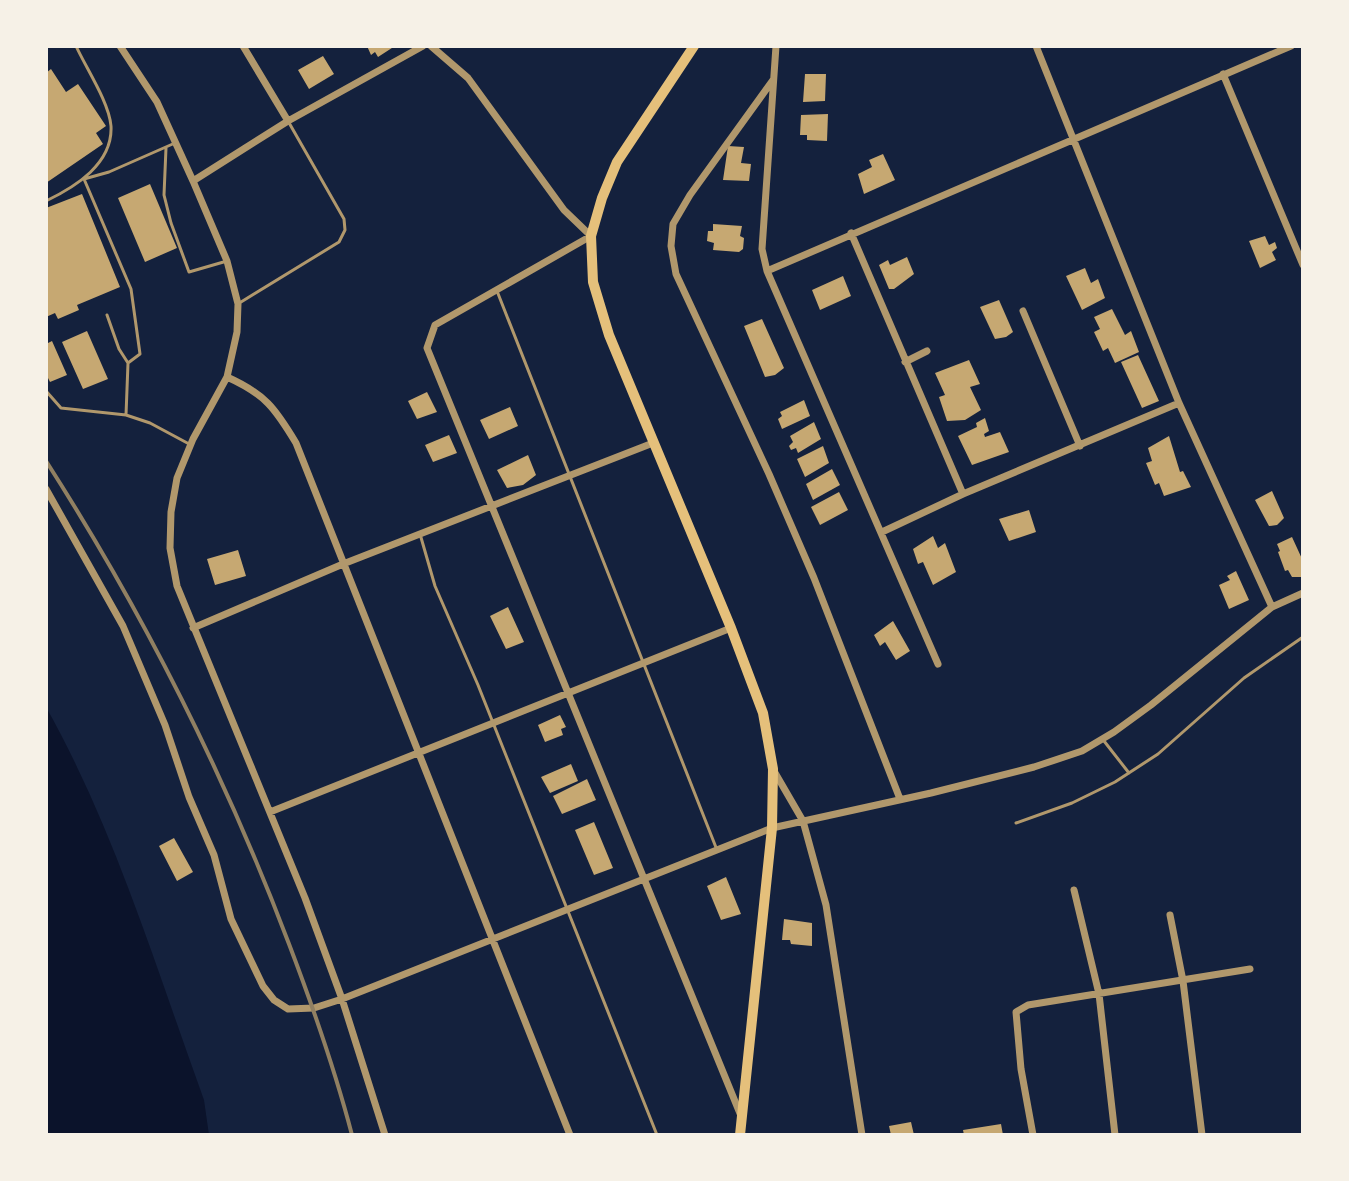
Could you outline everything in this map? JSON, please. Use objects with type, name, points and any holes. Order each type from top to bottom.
[{"type":"main road","points":[[694,46],[617,162],[591,236],[593,282],[609,335],[731,628],[763,713],[773,769],[772,828],[740,1135]]},
{"type":"street","points":[[120,46],[157,102],[227,261],[238,304],[237,332],[227,377],[177,478],[171,512],[170,548],[177,586],[270,812],[342,999],[385,1135]]},
{"type":"street","points":[[243,46],[288,121]]},
{"type":"street","points":[[193,181],[288,121],[423,46]]},
{"type":"street","points":[[431,46],[468,78],[564,210],[591,236],[435,325],[427,348],[741,1118]]},
{"type":"street","points":[[776,46],[762,249],[767,271],[938,664]]},
{"type":"street","points":[[1036,46],[1179,403],[1272,607]]},
{"type":"street","points":[[767,271],[1291,46]]},
{"type":"street","points":[[1223,74],[1303,265]]},
{"type":"street","points":[[773,80],[690,195],[673,224],[673,260],[682,287],[723,371],[808,565],[900,799]]},
{"type":"street","points":[[851,233],[963,494]]},
{"type":"street","points":[[1023,311],[1080,446]]},
{"type":"street","points":[[905,362],[927,351]]},
{"type":"street","points":[[227,377],[254,389],[278,412],[296,443],[570,1135]]},
{"type":"street","points":[[882,532],[963,494],[1179,403]]},
{"type":"street","points":[[193,628],[343,564],[653,443]]},
{"type":"street","points":[[46,489],[123,626],[165,725],[189,797],[214,855],[231,919],[263,986],[274,1000],[288,1009],[314,1008],[342,999],[772,828],[1034,767],[1082,751],[1151,705],[1272,607],[1303,593]]},
{"type":"street","points":[[270,812],[731,628]]},
{"type":"street","points":[[773,769],[803,821],[826,905],[862,1135]]},
{"type":"street","points":[[1074,890],[1099,994],[1115,1135]]},
{"type":"street","points":[[1170,915],[1183,981],[1202,1135]]},
{"type":"street","points":[[1033,1135],[1021,1069],[1016,1012],[1028,1005],[1250,969]]},
{"type":"lane","points":[[76,46],[111,123],[105,152],[84,179]]},
{"type":"lane","points":[[238,304],[322,254],[339,242],[345,230],[344,219],[288,121]]},
{"type":"lane","points":[[46,201],[84,179],[175,143]]},
{"type":"lane","points":[[166,148],[164,195],[189,272],[227,261]]},
{"type":"lane","points":[[84,179],[131,289],[140,354],[128,363]]},
{"type":"lane","points":[[497,290],[717,850]]},
{"type":"lane","points":[[107,315],[119,349],[128,363],[126,415]]},
{"type":"lane","points":[[46,391],[61,408],[126,415],[150,423],[191,445]]},
{"type":"lane","points":[[420,534],[435,586],[493,723],[657,1135]]},
{"type":"lane","points":[[1016,823],[1072,803],[1129,773],[1158,754],[1244,678],[1303,637]]},
{"type":"lane","points":[[1102,739],[1129,773]]},
{"type":"water","points":[[46,707],[93,802],[133,900],[204,1100],[209,1135],[46,1135]]},
{"type":"building","points":[[367,46],[395,46],[378,57],[375,52],[371,55]]},
{"type":"building","points":[[323,56],[334,74],[309,89],[298,70]]},
{"type":"building","points":[[51,69],[66,92],[78,84],[106,126],[96,133],[103,144],[46,183],[46,73]]},
{"type":"building","points":[[805,74],[826,74],[825,101],[803,102]]},
{"type":"building","points":[[828,114],[827,141],[807,140],[807,135],[800,135],[801,115]]},
{"type":"building","points":[[728,146],[744,147],[741,163],[751,164],[749,181],[723,180]]},
{"type":"building","points":[[883,154],[895,180],[864,194],[858,174],[872,167],[869,160]]},
{"type":"building","points":[[150,184],[177,248],[145,262],[118,198]]},
{"type":"building","points":[[82,194],[120,287],[77,305],[79,310],[58,319],[55,313],[46,317],[46,208]]},
{"type":"building","points":[[713,224],[742,226],[740,236],[744,238],[743,249],[739,252],[713,250],[714,243],[707,241]]},
{"type":"building","points":[[1265,236],[1269,245],[1275,242],[1277,248],[1272,252],[1276,260],[1260,268],[1249,241]]},
{"type":"building","points":[[907,257],[914,274],[894,289],[889,289],[879,265],[888,260],[890,265]]},
{"type":"building","points":[[1085,268],[1091,283],[1098,279],[1105,298],[1082,310],[1066,276]]},
{"type":"building","points":[[843,276],[851,296],[820,310],[812,290]]},
{"type":"building","points":[[999,300],[1013,332],[995,339],[980,307]]},
{"type":"building","points":[[1112,309],[1125,335],[1131,331],[1139,352],[1115,363],[1108,348],[1103,351],[1094,332],[1100,329],[1094,317]]},
{"type":"building","points":[[762,319],[784,368],[775,375],[765,377],[744,326]]},
{"type":"building","points":[[87,331],[108,379],[83,389],[62,342]]},
{"type":"building","points":[[52,341],[67,375],[50,382],[46,374],[46,344]]},
{"type":"building","points":[[1138,355],[1159,401],[1142,408],[1121,362]]},
{"type":"building","points":[[969,360],[980,384],[970,387],[981,410],[965,420],[947,421],[939,397],[945,395],[935,373]]},
{"type":"building","points":[[427,392],[437,412],[417,419],[408,401]]},
{"type":"building","points":[[804,400],[810,416],[782,429],[778,419],[782,416],[780,412]]},
{"type":"building","points":[[510,407],[518,426],[489,439],[480,420]]},
{"type":"building","points":[[985,418],[989,431],[984,434],[985,437],[1000,432],[1009,452],[972,465],[958,436],[977,427],[976,423]]},
{"type":"building","points":[[814,422],[821,439],[798,453],[796,448],[791,450],[789,446],[793,442],[790,436]]},
{"type":"building","points":[[449,435],[457,453],[433,462],[425,445]]},
{"type":"building","points":[[1169,436],[1180,472],[1183,471],[1191,487],[1164,496],[1159,483],[1155,485],[1146,463],[1152,461],[1148,448]]},
{"type":"building","points":[[823,446],[829,463],[805,477],[797,459]]},
{"type":"building","points":[[528,455],[536,475],[523,485],[507,488],[497,470]]},
{"type":"building","points":[[832,469],[840,485],[813,500],[806,484]]},
{"type":"building","points":[[1272,491],[1284,518],[1277,525],[1269,526],[1255,500]]},
{"type":"building","points":[[839,492],[848,510],[820,525],[811,507]]},
{"type":"building","points":[[1029,510],[1036,532],[1009,541],[999,519]]},
{"type":"building","points":[[933,536],[938,548],[945,543],[956,572],[933,585],[923,562],[918,564],[913,549]]},
{"type":"building","points":[[1292,537],[1303,561],[1302,577],[1292,577],[1288,570],[1285,571],[1278,552],[1277,544]]},
{"type":"building","points":[[238,550],[246,576],[215,585],[207,559]]},
{"type":"building","points":[[1236,571],[1249,600],[1229,609],[1219,585],[1230,580],[1227,576]]},
{"type":"building","points":[[508,607],[524,642],[506,649],[490,616]]},
{"type":"building","points":[[893,621],[910,651],[896,660],[885,642],[880,646],[874,635]]},
{"type":"building","points":[[560,715],[566,727],[561,729],[563,735],[545,742],[538,725]]},
{"type":"building","points":[[571,764],[578,781],[550,793],[541,777]]},
{"type":"building","points":[[587,779],[596,800],[562,814],[553,796]]},
{"type":"building","points":[[594,822],[613,868],[594,875],[575,830]]},
{"type":"building","points":[[174,838],[193,872],[177,881],[159,846]]},
{"type":"building","points":[[726,877],[741,914],[721,920],[707,886]]},
{"type":"building","points":[[784,919],[812,923],[812,946],[782,940]]},
{"type":"building","points":[[911,1122],[914,1135],[891,1135],[889,1126]]},
{"type":"building","points":[[1001,1124],[1003,1135],[964,1135],[963,1130]]},
{"type":"railway","points":[[46,461],[149,636],[210,757],[264,881],[307,991],[352,1135]]}]
